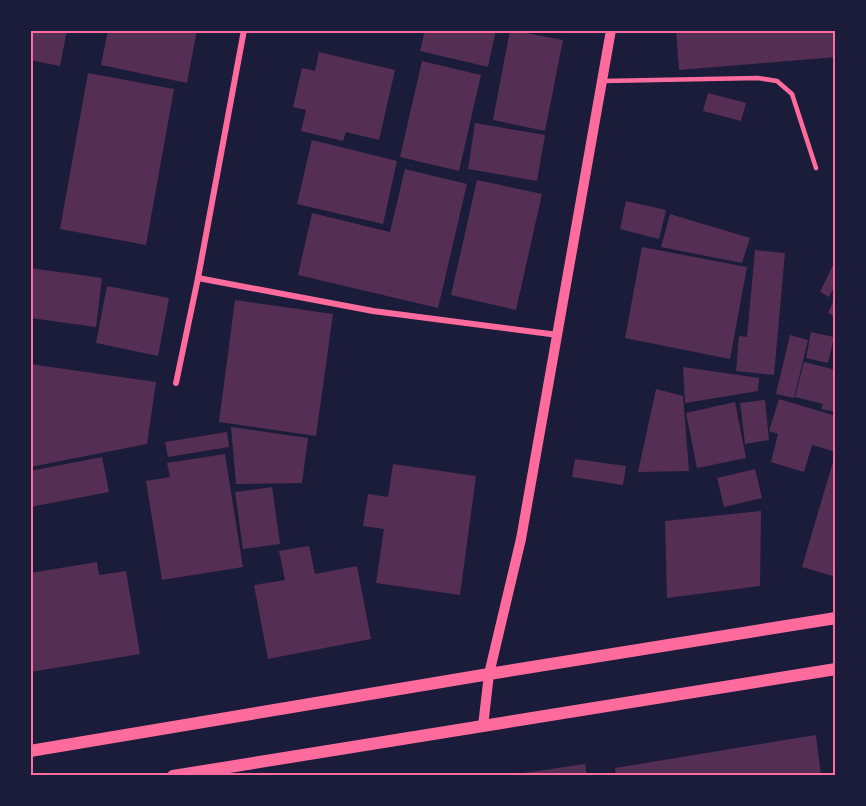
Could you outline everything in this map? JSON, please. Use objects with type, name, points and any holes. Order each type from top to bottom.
[{"type":"main road","points":[[30,751],[836,618]]},
{"type":"main road","points":[[173,776],[836,669]]},
{"type":"street","points":[[176,383],[244,30]]},
{"type":"street","points":[[483,726],[489,674],[521,539],[611,30]]},
{"type":"street","points":[[198,278],[373,311],[558,335]]},
{"type":"lane","points":[[601,81],[758,78],[777,81],[792,94],[816,168]]},
{"type":"building","points":[[30,30],[67,30],[60,66],[30,60]]},
{"type":"building","points":[[108,30],[197,30],[187,83],[101,65]]},
{"type":"building","points":[[425,30],[496,30],[488,67],[420,51]]},
{"type":"building","points":[[510,30],[563,40],[545,131],[493,120]]},
{"type":"building","points":[[676,30],[836,30],[836,57],[679,70]]},
{"type":"building","points":[[319,52],[395,70],[379,140],[346,132],[343,141],[301,131],[306,110],[293,107],[302,68],[315,71]]},
{"type":"building","points":[[422,61],[481,75],[459,171],[400,157]]},
{"type":"building","points":[[88,73],[174,89],[146,245],[60,229]]},
{"type":"building","points":[[708,93],[746,103],[741,121],[703,111]]},
{"type":"building","points":[[475,123],[545,135],[537,181],[468,169]]},
{"type":"building","points":[[312,140],[397,161],[383,224],[297,204]]},
{"type":"building","points":[[405,169],[467,184],[438,308],[298,275],[312,213],[390,232]]},
{"type":"building","points":[[477,180],[542,194],[516,310],[451,295]]},
{"type":"building","points":[[626,201],[666,210],[659,239],[620,229]]},
{"type":"building","points":[[670,214],[750,238],[742,263],[661,247]]},
{"type":"building","points":[[642,247],[747,267],[730,359],[625,338]]},
{"type":"building","points":[[755,250],[785,253],[774,375],[736,371],[739,336],[747,337]]},
{"type":"building","points":[[836,259],[836,283],[829,297],[820,292]]},
{"type":"building","points":[[30,268],[102,278],[96,327],[30,318]]},
{"type":"building","points":[[107,286],[169,298],[158,356],[96,343]]},
{"type":"building","points":[[836,295],[836,317],[828,313]]},
{"type":"building","points":[[235,300],[333,314],[316,436],[219,422]]},
{"type":"building","points":[[811,332],[834,337],[828,363],[806,358]]},
{"type":"building","points":[[790,335],[808,340],[794,398],[776,394]]},
{"type":"building","points":[[804,362],[836,370],[836,412],[821,409],[823,404],[795,397]]},
{"type":"building","points":[[30,364],[156,382],[147,444],[30,467]]},
{"type":"building","points":[[683,367],[759,378],[758,391],[685,403]]},
{"type":"building","points":[[656,389],[683,396],[689,471],[638,472]]},
{"type":"building","points":[[779,399],[836,416],[836,452],[812,445],[804,472],[771,462],[778,434],[769,431]]},
{"type":"building","points":[[765,400],[769,440],[745,444],[740,403]]},
{"type":"building","points":[[735,402],[746,458],[697,468],[686,413]]},
{"type":"building","points":[[231,427],[308,438],[302,483],[236,484]]},
{"type":"building","points":[[227,432],[229,447],[168,457],[165,442]]},
{"type":"building","points":[[225,454],[243,567],[162,580],[146,481],[170,477],[167,463]]},
{"type":"building","points":[[835,455],[836,565],[833,576],[802,567]]},
{"type":"building","points":[[102,457],[109,492],[30,507],[30,471]]},
{"type":"building","points":[[575,459],[626,466],[623,485],[572,477]]},
{"type":"building","points":[[393,464],[476,476],[460,595],[376,583],[384,529],[363,526],[368,494],[388,497]]},
{"type":"building","points":[[755,469],[762,498],[724,507],[717,478]]},
{"type":"building","points":[[272,487],[280,544],[243,549],[235,492]]},
{"type":"building","points":[[761,511],[760,586],[667,598],[665,521]]},
{"type":"building","points":[[309,546],[315,574],[357,566],[371,639],[268,659],[254,585],[285,580],[279,551]]},
{"type":"building","points":[[97,562],[99,575],[126,571],[140,654],[30,672],[30,573]]},
{"type":"building","points":[[816,735],[821,776],[616,776],[615,768]]},
{"type":"building","points":[[585,764],[587,776],[510,775]]}]
